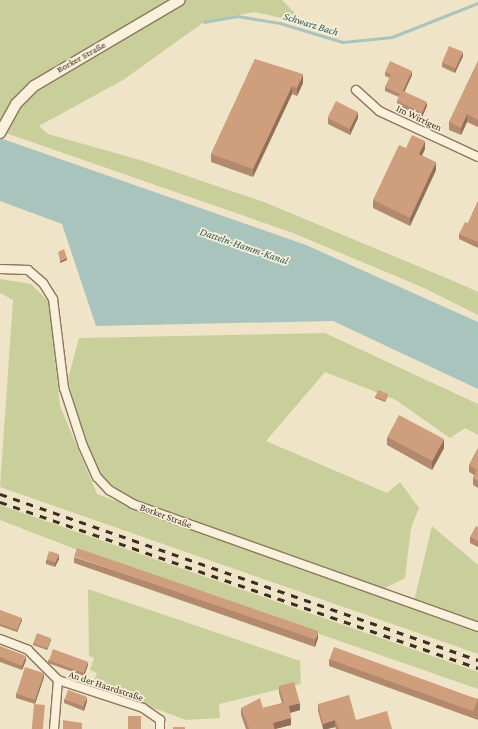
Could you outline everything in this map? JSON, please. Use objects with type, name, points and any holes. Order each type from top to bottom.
[{"type":"street","name":"Borker Straße","points":[[1,130],[16,104],[34,86],[180,0]]},
{"type":"street","name":"Im Wirrigen","points":[[356,90],[379,111],[478,157]]},
{"type":"street","name":"Borker Straße","points":[[0,269],[28,270],[43,283],[53,299],[64,388],[83,446],[97,477],[109,490],[133,504],[478,627]]},
{"type":"street","points":[[0,639],[28,650],[58,680],[54,729]]},
{"type":"street","name":"An der Haardstraße","points":[[58,680],[143,708],[160,720],[160,729]]},
{"type":"green space","points":[[0,0],[282,0],[305,23],[254,12],[204,22],[123,80],[39,126],[48,134],[140,160],[264,202],[463,285],[478,292],[478,315],[424,288],[293,233],[0,131]]},
{"type":"green space","points":[[0,279],[31,284],[49,302],[60,406],[97,494],[478,633],[478,654],[0,487],[13,300],[0,293]]},
{"type":"green space","points":[[325,333],[478,404],[478,435],[465,428],[450,438],[396,400],[325,372],[266,441],[387,493],[400,482],[419,508],[411,528],[405,578],[383,589],[125,496],[100,475],[80,428],[68,379],[79,338]]},
{"type":"green space","points":[[0,505],[478,672],[478,689],[75,549],[0,520]]},
{"type":"green space","points":[[432,526],[478,565],[478,623],[414,601]]},
{"type":"green space","points":[[88,589],[300,661],[301,684],[219,704],[220,718],[186,720],[92,685],[97,673],[90,670],[94,658],[89,656]]},
{"type":"water","name":"Datteln-Hamm-Kanal","points":[[0,138],[306,245],[478,322],[478,389],[333,321],[96,326],[62,224],[0,201]]},
{"type":"building","points":[[449,46],[463,52],[456,68],[442,63]]},
{"type":"building","points":[[255,59],[303,74],[297,88],[292,86],[253,169],[211,154]]},
{"type":"building","points":[[390,61],[412,71],[403,91],[427,102],[422,113],[397,101],[400,94],[385,87],[391,74],[385,72]]},
{"type":"building","points":[[478,61],[478,120],[467,114],[461,128],[449,122]]},
{"type":"building","points":[[336,101],[358,112],[350,129],[327,118]]},
{"type":"building","points":[[412,135],[425,141],[419,154],[436,162],[410,218],[373,200],[399,145],[406,148]]},
{"type":"building","points":[[478,201],[478,242],[459,234],[465,222],[468,223]]},
{"type":"building","points":[[64,249],[67,258],[60,261],[58,252]]},
{"type":"building","points":[[378,390],[388,394],[386,401],[375,396]]},
{"type":"building","points":[[399,415],[444,439],[432,461],[387,437]]},
{"type":"building","points":[[478,448],[478,481],[473,478],[477,470],[469,465]]},
{"type":"building","points":[[476,526],[478,527],[478,541],[470,537]]},
{"type":"building","points":[[77,548],[318,631],[315,640],[74,557]]},
{"type":"building","points":[[49,551],[59,554],[56,563],[46,560]]},
{"type":"building","points":[[0,610],[22,618],[17,630],[0,624]]},
{"type":"building","points":[[37,633],[51,638],[47,648],[33,643]]},
{"type":"building","points":[[0,646],[26,656],[22,666],[0,657]]},
{"type":"building","points":[[334,647],[478,699],[473,712],[330,659]]},
{"type":"building","points":[[53,649],[88,662],[84,673],[49,660]]},
{"type":"building","points":[[25,667],[44,673],[35,700],[16,694]]},
{"type":"building","points":[[294,682],[300,703],[289,706],[291,718],[273,723],[274,729],[249,729],[241,708],[260,698],[263,708],[284,703],[279,686]]},
{"type":"building","points":[[68,690],[87,697],[83,706],[65,699]]},
{"type":"building","points":[[349,695],[356,720],[387,711],[392,729],[339,729],[335,720],[323,724],[318,704]]},
{"type":"building","points":[[34,704],[45,705],[43,729],[32,729]]},
{"type":"building","points":[[128,716],[141,716],[141,729],[128,729]]},
{"type":"building","points":[[63,720],[82,723],[82,729],[63,729]]},
{"type":"building","points":[[173,727],[185,727],[185,729],[173,729]]},
{"type":"waterway","name":"Schwarz Bach","points":[[204,22],[237,16],[280,23],[343,42],[392,37],[478,3]]},
{"type":"railway","points":[[0,494],[478,660]]},
{"type":"railway","points":[[0,502],[478,668]]}]
